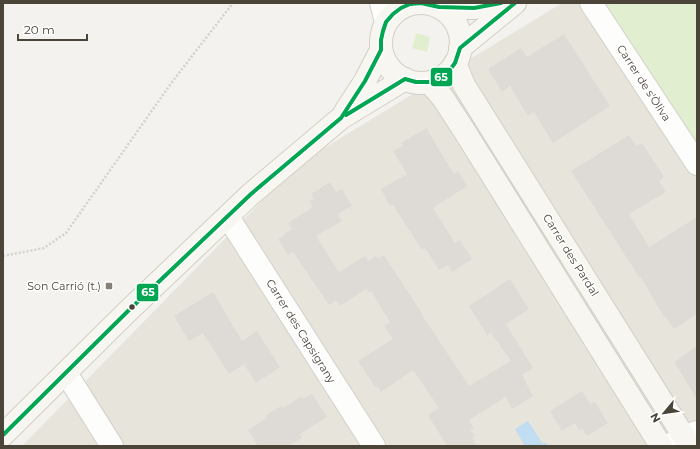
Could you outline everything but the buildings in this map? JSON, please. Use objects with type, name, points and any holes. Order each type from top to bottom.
[{"type":"main road","points":[[500,3],[474,8],[439,7],[421,3],[410,4],[393,14],[383,13],[381,50],[386,62],[394,72],[405,79],[416,82],[429,82],[440,78],[449,71],[458,55],[515,3]]},
{"type":"main road","points":[[439,7],[449,15],[456,24],[460,36],[458,55]]},
{"type":"main road","points":[[341,118],[365,81],[381,50]]},
{"type":"main road","name":"Carrer des Pardal","points":[[458,55],[464,85],[685,440]]},
{"type":"main road","points":[[3,435],[127,312],[228,217],[250,194],[341,118],[405,79]]},
{"type":"main road","points":[[429,82],[442,98],[465,132],[661,446]]},
{"type":"street","name":"Carrer de s'Òliva","points":[[590,3],[697,164]]},
{"type":"street","name":"Carrer des Capsigrany","points":[[228,217],[374,446]]},
{"type":"street","points":[[66,373],[112,446]]},
{"type":"path","points":[[3,256],[44,248],[66,233],[172,82],[233,3]]},
{"type":"shaded area","points":[[562,3],[605,3],[697,143],[697,446],[22,446],[298,164]]},
{"type":"green space","points":[[605,3],[697,3],[697,143]]},
{"type":"green space","points":[[416,33],[430,37],[427,52],[412,48]]},
{"type":"water","points":[[528,421],[542,443],[547,443],[548,446],[525,446],[515,429]]},
{"type":"transit line","name":"65","points":[[3,435],[127,312],[251,194],[341,118],[365,81],[381,50],[383,31],[386,22],[393,14],[410,4],[421,3],[439,7],[474,8],[501,3]]},
{"type":"transit line","name":"65","points":[[346,115],[405,79],[416,82],[429,82],[440,78],[449,71],[455,63],[460,48],[515,3]]},
{"type":"place","name":"Son Carrió (t.)","points":[[109,286]]}]
